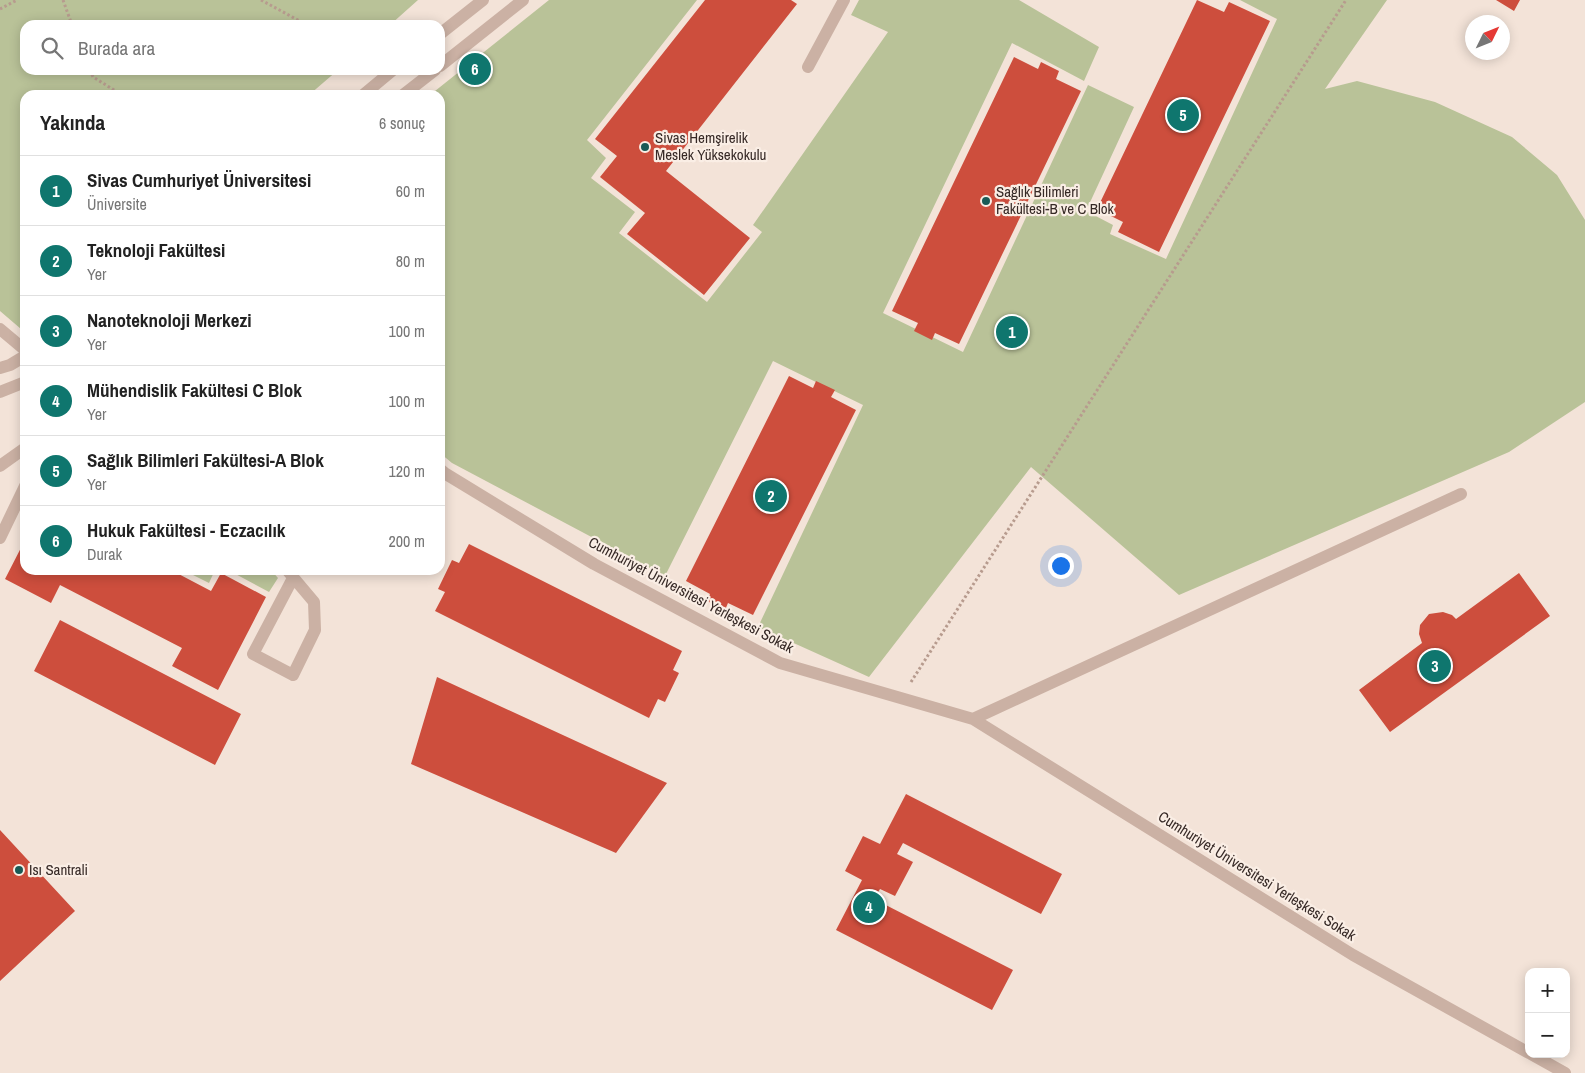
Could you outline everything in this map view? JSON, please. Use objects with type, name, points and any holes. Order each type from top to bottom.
[{"type":"street","points":[[445,30],[484,0]]},
{"type":"street","points":[[445,62],[522,0]]},
{"type":"street","points":[[808,67],[844,0]]},
{"type":"street","points":[[368,90],[387,75]]},
{"type":"street","points":[[409,90],[429,75]]},
{"type":"street","points":[[0,329],[20,346]]},
{"type":"street","points":[[0,368],[20,359]]},
{"type":"street","points":[[0,392],[20,384]]},
{"type":"street","points":[[0,466],[20,452]]},
{"type":"street","name":"Cumhuriyet Üniversitesi Yerleşkesi Sokak","points":[[445,473],[594,564],[780,663],[973,718],[1353,955],[1525,1051]]},
{"type":"street","points":[[973,718],[1461,494]]},
{"type":"street","points":[[0,538],[20,496]]},
{"type":"street","points":[[290,575],[253,654],[293,675],[315,630],[314,602],[291,575]]},
{"type":"street","name":"Cumhuriyet Üniversitesi Yerleşkesi Sokak","points":[[1537,1058],[1565,1073]]},
{"type":"path","points":[[0,9],[18,0]]},
{"type":"path","points":[[63,0],[70,20]]},
{"type":"path","points":[[261,0],[298,20]]},
{"type":"path","points":[[901,698],[1346,0]]},
{"type":"path","points":[[92,75],[114,90]]},
{"type":"green space","points":[[0,0],[418,0],[396,20],[20,20],[20,75],[332,75],[315,90],[20,90],[20,328],[0,311]]},
{"type":"green space","points":[[549,0],[697,0],[587,140],[606,158],[591,178],[635,212],[619,233],[707,302],[762,232],[753,225],[888,32],[851,15],[859,0],[1019,0],[1099,47],[1084,81],[1012,43],[883,313],[963,352],[1088,85],[1134,107],[1086,211],[1113,225],[1110,234],[1166,259],[1277,19],[1240,0],[1387,0],[1325,89],[1357,81],[1435,102],[1512,137],[1557,175],[1585,220],[1585,402],[1509,452],[1179,595],[1031,467],[869,677],[758,627],[863,405],[773,361],[665,576],[452,463],[445,457],[445,90],[436,90]]},
{"type":"green space","points":[[193,575],[213,575],[209,583]]},
{"type":"green space","points":[[237,575],[275,575],[278,578],[269,592]]},
{"type":"building","name":"Sivas Hemşirelik Meslek Yüksekokulu","points":[[705,0],[791,0],[797,4],[666,171],[750,238],[704,295],[627,234],[645,213],[600,177],[617,156],[595,139]]},
{"type":"building","points":[[1197,0],[1224,12],[1229,2],[1270,21],[1159,252],[1118,232],[1123,222],[1097,209]]},
{"type":"building","points":[[1496,0],[1520,0],[1514,11]]},
{"type":"building","name":"Sağlık Bilimleri Fakültesi-B ve C Blok","points":[[1014,57],[1038,69],[1041,62],[1059,71],[1056,79],[1081,91],[959,344],[935,333],[932,340],[914,331],[918,323],[892,311]]},
{"type":"building","points":[[789,376],[813,388],[816,381],[835,390],[831,397],[856,410],[753,615],[728,603],[725,610],[707,601],[710,594],[686,581]]},
{"type":"building","points":[[469,544],[682,651],[673,670],[679,673],[665,702],[658,699],[649,718],[435,611],[445,592],[438,589],[452,560],[459,563]]},
{"type":"building","points":[[20,550],[20,575],[181,575],[211,591],[220,575],[225,575],[266,597],[218,690],[172,666],[182,648],[60,585],[51,603],[5,579]]},
{"type":"building","points":[[1519,573],[1550,616],[1390,732],[1359,690],[1422,643],[1419,634],[1420,625],[1429,614],[1443,612],[1452,615],[1456,619]]},
{"type":"building","points":[[60,620],[241,714],[215,765],[34,671]]},
{"type":"building","points":[[437,677],[667,783],[616,853],[411,764]]},
{"type":"building","points":[[906,794],[1062,874],[1041,914],[903,843],[897,854],[913,862],[895,896],[880,889],[874,899],[1013,970],[992,1010],[836,930],[862,880],[845,871],[863,836],[880,844]]},
{"type":"building","name":"Isı Santrali","points":[[0,830],[75,911],[0,981]]},
{"type":"place","name":"Hukuk Fakültesi - Eczacılık","points":[[475,69]]},
{"type":"place","name":"Sağlık Bilimleri Fakültesi-A Blok","points":[[1183,115]]},
{"type":"place","name":"Sivas Hemşirelik Meslek Yüksekokulu","points":[[645,147]]},
{"type":"place","name":"Sağlık Bilimleri Fakültesi-B ve C Blok","points":[[986,201]]},
{"type":"place","name":"Sivas Cumhuriyet Üniversitesi","points":[[1012,332]]},
{"type":"place","name":"Teknoloji Fakültesi","points":[[771,496]]},
{"type":"place","name":"Nanoteknoloji Merkezi","points":[[1435,666]]},
{"type":"place","name":"Isı Santrali","points":[[19,870]]},
{"type":"place","name":"Mühendislik Fakültesi C Blok","points":[[869,907]]}]
